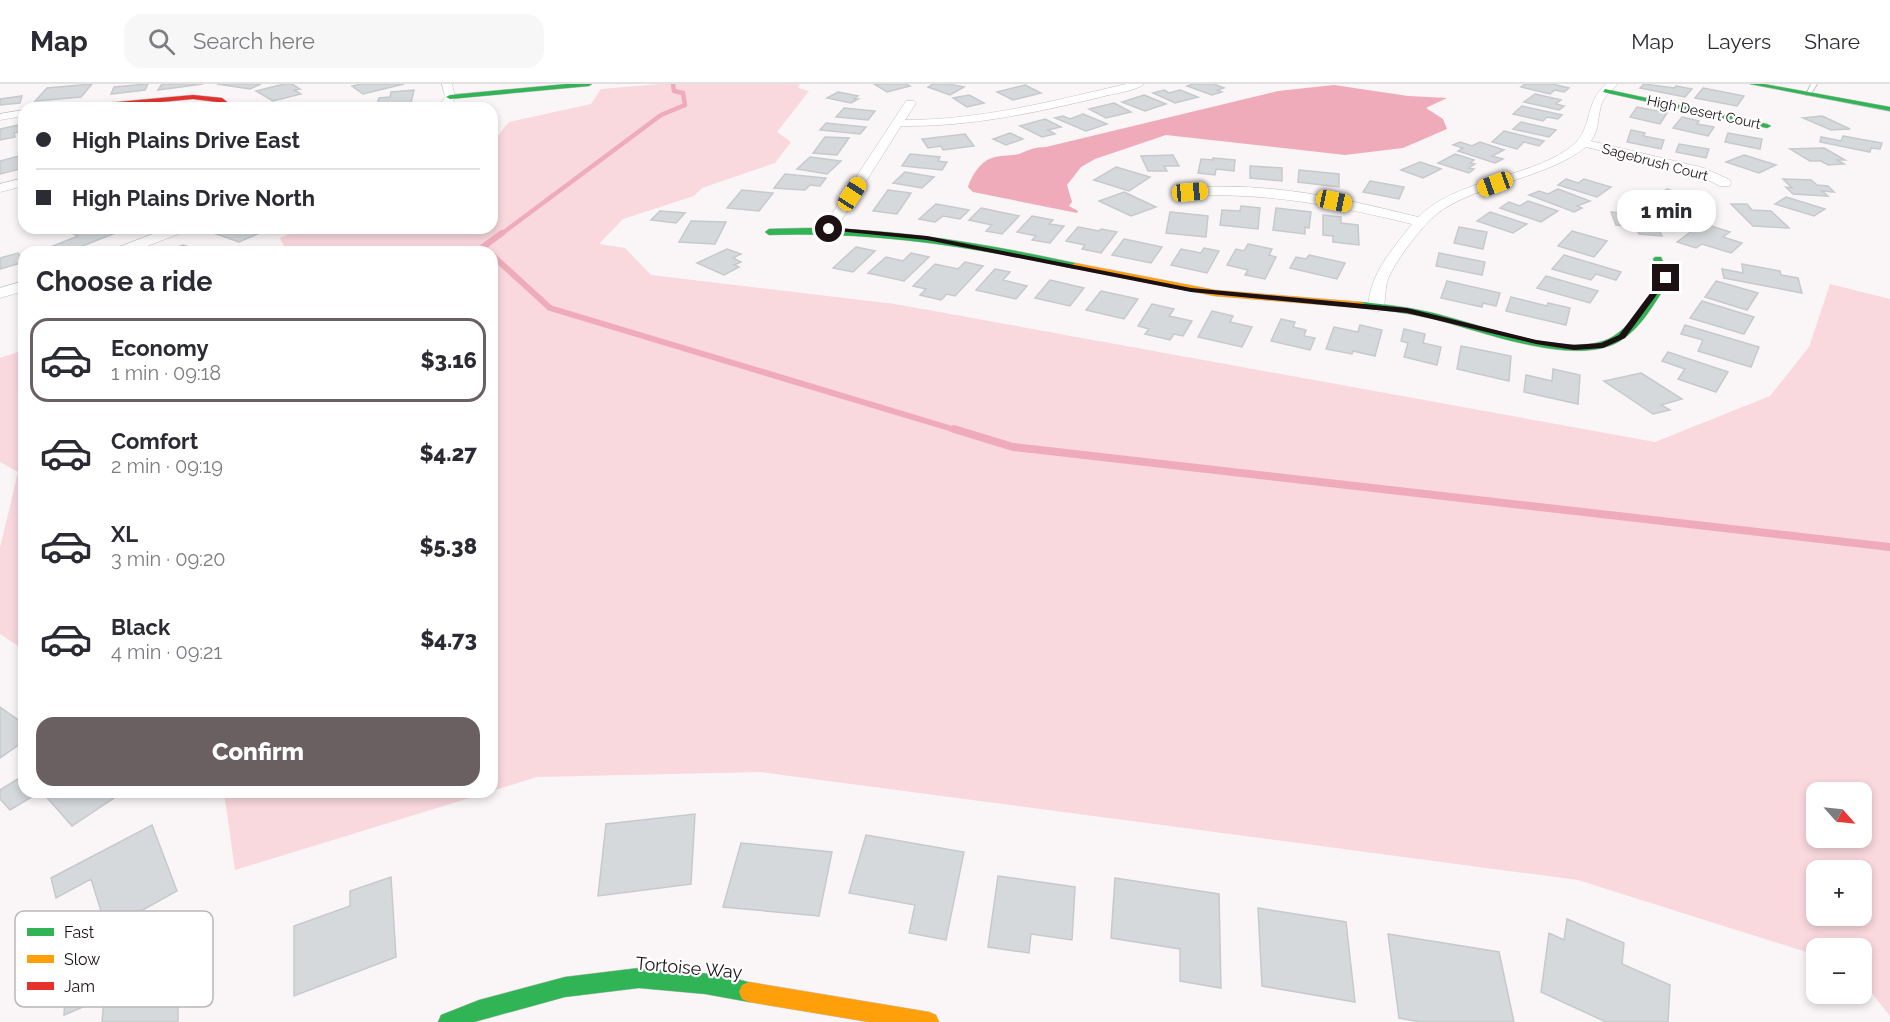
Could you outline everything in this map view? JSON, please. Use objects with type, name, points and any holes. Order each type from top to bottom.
[{"type":"street","points":[[447,96],[589,84]]},
{"type":"street","points":[[897,123],[929,125],[975,121],[1138,84]]},
{"type":"street","points":[[1753,84],[1811,89],[1890,109]]},
{"type":"street","points":[[1376,307],[1376,285],[1382,274],[1431,212],[1452,200],[1557,161],[1584,143],[1594,124],[1594,111],[1598,98],[1608,87]]},
{"type":"street","name":"High Desert Court","points":[[1608,87],[1767,126]]},
{"type":"street","points":[[139,102],[194,97],[222,102]]},
{"type":"street","points":[[829,229],[910,103]]},
{"type":"street","points":[[0,117],[18,114]]},
{"type":"street","name":"Sagebrush Court","points":[[1584,143],[1700,171],[1725,183]]},
{"type":"street","points":[[0,188],[18,184]]},
{"type":"street","points":[[1190,192],[1225,189],[1313,197],[1421,222]]},
{"type":"street","points":[[769,232],[800,228],[829,229],[927,238],[1191,290],[1376,307],[1433,315],[1536,342],[1589,347],[1603,345],[1622,337],[1666,278],[1658,259]]},
{"type":"street","points":[[134,246],[166,234]]},
{"type":"street","points":[[0,293],[18,288]]},
{"type":"street","name":"Tortoise Way","points":[[448,1022],[479,1010],[565,987],[639,978],[705,984],[929,1022]]},
{"type":"shaded area","points":[[661,84],[800,84],[798,88],[809,91],[777,132],[791,142],[775,163],[702,188],[694,196],[623,219],[599,244],[625,248],[651,275],[895,304],[1655,442],[1770,396],[1809,347],[1830,284],[1890,299],[1890,1016],[1872,994],[1872,938],[1806,938],[1806,952],[1578,880],[761,772],[537,777],[498,789],[498,246],[284,246],[280,238],[289,234],[498,234],[498,136],[509,122],[591,104],[601,89]]},
{"type":"shaded area","points":[[1334,85],[1408,96],[1447,98],[1426,108],[1443,119],[1447,129],[1403,148],[1345,155],[1166,135],[1095,159],[1081,167],[1067,185],[1072,202],[1069,206],[1078,211],[1077,213],[973,192],[968,187],[985,161],[995,157],[1019,154],[1035,148],[1278,91]]},
{"type":"shaded area","points":[[18,352],[18,472],[0,462],[0,358]]},
{"type":"shaded area","points":[[18,472],[18,646],[0,634],[0,548]]},
{"type":"shaded area","points":[[225,798],[469,798],[235,870]]},
{"type":"building","points":[[92,84],[81,97],[35,101],[47,88]]},
{"type":"building","points":[[148,84],[145,90],[111,94],[114,87]]},
{"type":"building","points":[[162,84],[203,84],[158,90]]},
{"type":"building","points":[[217,84],[261,84],[250,89]]},
{"type":"building","points":[[292,84],[300,89],[294,90],[301,94],[273,101],[256,91]]},
{"type":"building","points":[[404,84],[363,94],[352,86]]},
{"type":"building","points":[[874,84],[906,84],[910,86],[887,92]]},
{"type":"building","points":[[933,84],[964,87],[950,95],[928,87]]},
{"type":"building","points":[[1214,84],[1224,88],[1217,90],[1222,92],[1212,95],[1187,86]]},
{"type":"building","points":[[1525,84],[1552,84],[1569,88],[1564,92],[1555,90],[1550,94],[1521,87]]},
{"type":"building","points":[[1644,84],[1692,89],[1685,97],[1640,88]]},
{"type":"building","points":[[1025,85],[1041,93],[1013,100],[997,92]]},
{"type":"building","points":[[1703,88],[1744,96],[1737,106],[1695,98]]},
{"type":"building","points":[[414,90],[411,102],[378,102],[379,98],[390,97],[391,92]]},
{"type":"building","points":[[1164,90],[1169,93],[1180,90],[1198,97],[1175,103],[1153,93]]},
{"type":"building","points":[[838,92],[858,96],[854,99],[858,99],[851,103],[827,98]]},
{"type":"building","points":[[1535,94],[1561,100],[1556,104],[1564,106],[1559,110],[1524,102]]},
{"type":"building","points":[[969,95],[984,103],[967,107],[953,98]]},
{"type":"building","points":[[1144,95],[1166,104],[1145,111],[1122,102]]},
{"type":"building","points":[[22,96],[18,103],[0,105],[0,99]]},
{"type":"building","points":[[1114,103],[1131,112],[1106,118],[1089,109]]},
{"type":"building","points":[[1522,106],[1562,115],[1558,119],[1547,117],[1543,121],[1513,114]]},
{"type":"building","points":[[1637,107],[1667,113],[1660,124],[1630,117]]},
{"type":"building","points":[[844,108],[875,111],[868,120],[836,117]]},
{"type":"building","points":[[1083,114],[1107,124],[1086,131],[1055,118],[1063,116],[1070,119]]},
{"type":"building","points":[[1822,116],[1850,129],[1831,130],[1803,118]]},
{"type":"building","points":[[1682,117],[1699,121],[1697,124],[1714,127],[1708,136],[1673,128]]},
{"type":"building","points":[[1045,119],[1061,127],[1048,130],[1055,134],[1042,137],[1020,126]]},
{"type":"building","points":[[1521,122],[1556,130],[1549,137],[1513,129]]},
{"type":"building","points":[[826,123],[866,127],[860,134],[820,130]]},
{"type":"building","points":[[18,125],[18,132],[14,133],[15,137],[0,140],[0,129]]},
{"type":"building","points":[[1631,130],[1645,133],[1643,136],[1664,140],[1661,149],[1627,142]]},
{"type":"building","points":[[1504,131],[1544,141],[1539,146],[1524,142],[1517,149],[1492,142]]},
{"type":"building","points":[[1010,133],[1023,139],[1006,145],[993,139]]},
{"type":"building","points":[[1728,133],[1762,139],[1760,149],[1725,142]]},
{"type":"building","points":[[965,134],[974,146],[943,150],[941,146],[928,148],[922,139]]},
{"type":"building","points":[[1843,136],[1882,143],[1880,149],[1871,148],[1870,152],[1820,142],[1821,137],[1841,141]]},
{"type":"building","points":[[825,137],[849,138],[837,155],[813,153]]},
{"type":"building","points":[[1460,142],[1472,146],[1480,142],[1504,150],[1492,156],[1503,159],[1495,163],[1458,151],[1463,148],[1453,145]]},
{"type":"building","points":[[1679,144],[1709,149],[1706,158],[1676,152]]},
{"type":"building","points":[[1824,148],[1845,160],[1837,160],[1844,164],[1828,165],[1821,161],[1810,161],[1790,149]]},
{"type":"building","points":[[910,154],[940,157],[938,161],[947,162],[942,170],[902,166]]},
{"type":"building","points":[[1455,154],[1474,160],[1470,163],[1475,164],[1469,168],[1474,169],[1469,173],[1438,163]]},
{"type":"building","points":[[1173,155],[1179,166],[1164,166],[1167,171],[1148,171],[1141,156]]},
{"type":"building","points":[[1744,155],[1776,165],[1759,173],[1726,162]]},
{"type":"building","points":[[18,156],[18,170],[0,174],[0,161]]},
{"type":"building","points":[[810,157],[841,161],[827,174],[797,169]]},
{"type":"building","points":[[1213,158],[1235,160],[1234,171],[1216,169],[1215,175],[1198,173],[1201,159],[1213,160]]},
{"type":"building","points":[[1420,162],[1441,169],[1423,178],[1401,170]]},
{"type":"building","points":[[1250,166],[1282,168],[1282,181],[1250,178]]},
{"type":"building","points":[[1116,167],[1150,177],[1129,191],[1094,180]]},
{"type":"building","points":[[1299,170],[1339,174],[1339,187],[1298,182]]},
{"type":"building","points":[[905,172],[934,177],[922,188],[893,183]]},
{"type":"building","points":[[785,174],[826,178],[820,186],[810,185],[805,190],[774,188]]},
{"type":"building","points":[[1566,179],[1578,183],[1584,179],[1611,187],[1597,197],[1558,185]]},
{"type":"building","points":[[1783,179],[1811,180],[1817,185],[1828,186],[1834,192],[1822,191],[1828,196],[1793,194],[1786,187],[1792,188]]},
{"type":"building","points":[[1370,181],[1404,187],[1399,199],[1363,192]]},
{"type":"building","points":[[1558,189],[1590,201],[1577,206],[1582,208],[1574,212],[1529,195],[1539,191],[1548,194]]},
{"type":"building","points":[[1667,189],[1680,194],[1685,191],[1702,197],[1685,207],[1654,197]]},
{"type":"building","points":[[742,190],[773,193],[759,211],[727,208]]},
{"type":"building","points":[[888,190],[911,193],[897,214],[873,211]]},
{"type":"building","points":[[1124,192],[1156,207],[1131,216],[1099,201]]},
{"type":"building","points":[[1786,197],[1825,209],[1814,216],[1775,204]]},
{"type":"building","points":[[1528,201],[1558,211],[1541,222],[1500,208],[1509,202],[1520,206]]},
{"type":"building","points":[[936,204],[969,210],[960,219],[943,216],[935,222],[919,219]]},
{"type":"building","points":[[1731,204],[1747,204],[1752,210],[1771,211],[1789,228],[1753,226]]},
{"type":"building","points":[[1241,206],[1260,208],[1258,229],[1220,225],[1222,210],[1240,211]]},
{"type":"building","points":[[981,208],[1019,216],[1002,234],[986,231],[992,225],[969,220]]},
{"type":"building","points":[[1276,208],[1311,212],[1309,228],[1305,227],[1305,234],[1273,230]]},
{"type":"building","points":[[660,211],[685,213],[676,223],[651,220]]},
{"type":"building","points":[[1170,212],[1208,216],[1206,237],[1166,233]]},
{"type":"building","points":[[1490,212],[1527,224],[1513,233],[1477,221]]},
{"type":"building","points":[[1611,212],[1653,217],[1662,236],[1639,234],[1636,227],[1616,225]]},
{"type":"building","points":[[1323,215],[1341,217],[1341,223],[1358,225],[1359,245],[1333,242],[1333,236],[1323,235]]},
{"type":"building","points":[[1032,216],[1053,220],[1049,224],[1064,226],[1050,243],[1032,240],[1036,236],[1017,232]]},
{"type":"building","points":[[691,221],[726,222],[715,244],[679,242]]},
{"type":"building","points":[[1695,221],[1730,232],[1723,237],[1742,243],[1731,253],[1702,244],[1696,248],[1677,242],[1696,228],[1689,226]]},
{"type":"building","points":[[1078,227],[1117,232],[1101,253],[1082,249],[1085,245],[1066,241]]},
{"type":"building","points":[[1459,227],[1487,232],[1483,249],[1454,243]]},
{"type":"building","points":[[1572,231],[1607,241],[1594,257],[1558,246]]},
{"type":"building","points":[[74,234],[113,234],[82,246],[53,246],[78,236]]},
{"type":"building","points":[[216,234],[257,234],[239,242]]},
{"type":"building","points":[[1124,239],[1162,247],[1151,263],[1112,255]]},
{"type":"building","points":[[1248,244],[1272,249],[1269,255],[1276,257],[1265,279],[1245,275],[1248,270],[1227,265],[1236,249],[1244,251]]},
{"type":"building","points":[[856,247],[875,251],[853,272],[833,268]]},
{"type":"building","points":[[1204,248],[1219,251],[1207,273],[1171,265],[1181,249],[1201,253]]},
{"type":"building","points":[[727,249],[741,254],[733,258],[741,262],[734,265],[739,267],[724,275],[697,263]]},
{"type":"building","points":[[18,253],[18,264],[0,269],[0,258]]},
{"type":"building","points":[[911,253],[929,257],[904,281],[868,273],[886,257],[903,261]]},
{"type":"building","points":[[1439,253],[1485,262],[1482,275],[1436,266]]},
{"type":"building","points":[[1309,255],[1345,263],[1337,279],[1290,268],[1296,257],[1306,259]]},
{"type":"building","points":[[1564,255],[1621,272],[1616,280],[1596,274],[1591,280],[1552,269]]},
{"type":"building","points":[[965,262],[983,266],[955,296],[947,294],[941,300],[920,295],[926,289],[913,286],[935,264],[958,269]]},
{"type":"building","points":[[1742,264],[1780,271],[1781,275],[1798,278],[1802,293],[1724,278],[1722,269],[1743,273]]},
{"type":"building","points":[[995,269],[1010,272],[1003,280],[1027,286],[1016,299],[976,290]]},
{"type":"building","points":[[1546,276],[1598,291],[1590,303],[1537,288]]},
{"type":"building","points":[[1050,280],[1084,288],[1070,306],[1035,298]]},
{"type":"building","points":[[1447,281],[1500,293],[1496,306],[1483,303],[1482,307],[1441,298]]},
{"type":"building","points":[[1716,281],[1758,293],[1747,310],[1705,297]]},
{"type":"building","points":[[1101,291],[1138,299],[1124,319],[1086,310]]},
{"type":"building","points":[[1511,297],[1547,306],[1548,303],[1570,308],[1566,325],[1506,311]]},
{"type":"building","points":[[1702,301],[1754,317],[1744,334],[1690,318]]},
{"type":"building","points":[[1152,304],[1174,309],[1169,316],[1192,321],[1183,336],[1174,334],[1170,340],[1145,334],[1149,329],[1138,326]]},
{"type":"building","points":[[1212,311],[1233,316],[1230,322],[1252,327],[1242,347],[1198,337]]},
{"type":"building","points":[[1281,319],[1295,322],[1293,327],[1306,330],[1304,336],[1315,338],[1310,350],[1271,341]]},
{"type":"building","points":[[1360,325],[1382,330],[1375,356],[1353,351],[1352,354],[1326,349],[1334,327],[1358,332]]},
{"type":"building","points":[[1685,325],[1759,347],[1751,367],[1698,351],[1703,340],[1681,334]]},
{"type":"building","points":[[1404,329],[1425,334],[1423,343],[1441,347],[1437,365],[1404,357],[1408,343],[1401,341]]},
{"type":"building","points":[[1461,346],[1511,356],[1509,381],[1457,369]]},
{"type":"building","points":[[1668,352],[1728,372],[1716,392],[1678,379],[1685,369],[1662,361]]},
{"type":"building","points":[[1553,369],[1580,375],[1578,404],[1524,392],[1526,375],[1552,381]]},
{"type":"building","points":[[1641,373],[1682,399],[1661,405],[1670,410],[1653,414],[1604,381]]},
{"type":"building","points":[[0,707],[18,720],[18,745],[0,758]]},
{"type":"building","points":[[18,779],[18,798],[30,798],[10,810],[0,799],[0,790]]},
{"type":"building","points":[[47,798],[114,798],[72,826]]},
{"type":"building","points":[[695,814],[691,884],[598,896],[606,824]]},
{"type":"building","points":[[152,825],[177,891],[141,911],[101,911],[91,879],[56,898],[51,878]]},
{"type":"building","points":[[866,835],[964,852],[946,940],[909,933],[915,905],[849,893]]},
{"type":"building","points":[[741,843],[832,852],[819,916],[723,907]]},
{"type":"building","points":[[998,876],[1075,887],[1072,940],[1031,934],[1029,953],[988,947]]},
{"type":"building","points":[[391,877],[396,957],[294,996],[294,926],[350,906],[350,891]]},
{"type":"building","points":[[1115,878],[1219,894],[1221,988],[1180,981],[1180,949],[1111,938]]},
{"type":"building","points":[[1258,908],[1346,922],[1355,1002],[1262,986]]},
{"type":"building","points":[[1567,919],[1624,943],[1622,964],[1670,985],[1668,1022],[1606,1022],[1541,992],[1549,933],[1564,940]]},
{"type":"building","points":[[1388,934],[1499,952],[1514,1022],[1420,1022],[1399,1018]]},
{"type":"building","points":[[64,1007],[83,1007],[64,1015]]},
{"type":"building","points":[[103,1007],[178,1007],[178,1022],[102,1022]]},
{"type":"waterway","points":[[500,235],[661,115],[685,105],[683,93],[674,91],[673,84]]},
{"type":"waterway","points":[[484,246],[502,233]]},
{"type":"waterway","points":[[498,260],[550,308],[959,431]]},
{"type":"waterway","points":[[954,429],[1013,447],[1890,547]]},
{"type":"traffic: fast","points":[[450,97],[589,84]]},
{"type":"traffic: fast","points":[[1753,84],[1890,109]]},
{"type":"traffic: fast","points":[[1605,91],[1767,126]]},
{"type":"traffic: fast","points":[[769,232],[848,231],[923,238],[1075,266]]},
{"type":"traffic: fast","points":[[1361,305],[1430,315],[1549,345],[1574,348],[1595,347],[1613,341],[1622,335],[1643,312],[1666,278],[1658,259]]},
{"type":"traffic: fast","points":[[448,1022],[479,1010],[565,987],[639,978],[705,984],[749,992]]},
{"type":"traffic: slow","points":[[1075,266],[1215,293],[1361,305]]},
{"type":"traffic: slow","points":[[749,992],[929,1022]]},
{"type":"traffic: jam","points":[[139,102],[193,97],[222,102]]},
{"type":"route","points":[[829,229],[927,238],[1191,290],[1407,310],[1536,342],[1574,347],[1603,345],[1622,337],[1666,278]]}]
